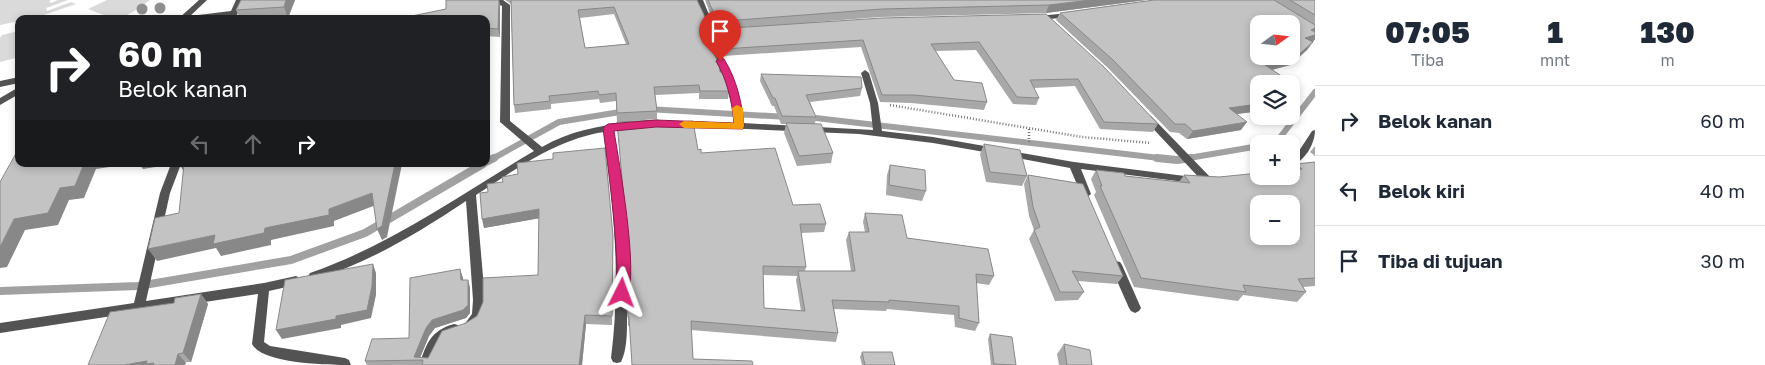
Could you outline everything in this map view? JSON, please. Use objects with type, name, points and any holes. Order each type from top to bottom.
[{"type":"street","points":[[186,15],[203,0]]},
{"type":"street","points":[[233,15],[240,0]]},
{"type":"street","points":[[492,0],[506,5],[505,122],[540,150]]},
{"type":"street","points":[[699,0],[711,28],[715,32]]},
{"type":"street","points":[[1028,18],[1081,14]]},
{"type":"street","points":[[1046,17],[1054,24]]},
{"type":"street","points":[[734,32],[715,32],[708,36],[708,42],[726,71],[737,102],[739,123]]},
{"type":"street","points":[[865,73],[874,103],[878,131]]},
{"type":"street","points":[[0,84],[15,81]]},
{"type":"street","points":[[0,102],[15,93]]},
{"type":"street","points":[[1141,111],[1208,181]]},
{"type":"street","points":[[669,124],[739,123],[878,131],[1074,165],[1208,181],[1221,180]]},
{"type":"street","points":[[0,328],[140,303],[264,288],[305,279],[348,264],[384,247],[540,150],[567,138],[608,128],[641,124]]},
{"type":"street","points":[[608,128],[622,224],[624,275],[617,358]]},
{"type":"street","points":[[1300,155],[1315,133]]},
{"type":"street","points":[[1074,165],[1089,201]]},
{"type":"street","points":[[140,303],[164,193],[175,167]]},
{"type":"street","points":[[425,365],[437,337],[443,332],[471,324],[478,315],[479,300],[471,194]]},
{"type":"street","points":[[1112,254],[1135,308]]},
{"type":"street","points":[[264,288],[258,344],[266,351],[345,364]]},
{"type":"path","points":[[874,103],[926,109],[1029,131],[1119,141],[1173,144]]},
{"type":"shaded area","points":[[0,0],[52,0],[49,1],[51,3],[58,0],[68,0],[46,8],[47,11],[71,2],[76,4],[44,15],[15,15],[15,22],[0,25]]},
{"type":"shaded area","points":[[107,0],[150,0],[128,15],[105,15],[88,9]]},
{"type":"shaded area","points":[[15,32],[15,58],[0,62],[0,38],[2,35]]},
{"type":"building","points":[[241,0],[286,0],[284,7],[236,10]]},
{"type":"building","points":[[446,0],[499,0],[498,29],[490,28],[490,15],[417,15],[446,9]]},
{"type":"building","points":[[511,0],[697,0],[708,23],[703,28],[703,35],[719,63],[720,72],[723,72],[729,91],[700,91],[699,85],[654,87],[657,111],[617,113],[616,93],[599,95],[598,91],[549,96],[550,101],[514,105]],"holes":[[[614,7],[629,44],[585,48],[578,10]]]},
{"type":"building","points":[[708,0],[1091,0],[1049,5],[882,9],[725,21],[716,18]]},
{"type":"building","points":[[1154,0],[1274,0],[1299,15],[1250,15],[1250,65],[1265,65],[1280,75],[1250,75],[1250,105],[1229,108],[1247,122],[1193,131],[1185,124],[1175,124],[1113,60],[1060,13]]},
{"type":"building","points":[[1290,0],[1315,0],[1315,15]]},
{"type":"building","points":[[1046,14],[1104,67],[1158,124],[1104,122],[1078,79],[1030,80],[1039,98],[1017,97],[979,42],[931,44],[954,80],[982,83],[987,102],[914,95],[882,95],[863,40],[723,49],[714,34],[714,31],[717,29],[882,18]]},
{"type":"building","points":[[1300,16],[1315,25],[1315,28],[1311,30],[1315,32],[1315,35],[1305,38],[1313,42],[1300,53]]},
{"type":"building","points":[[761,74],[861,77],[862,88],[806,95],[816,117],[782,116],[775,98],[773,98]]},
{"type":"building","points":[[658,120],[658,123],[693,121],[698,150],[701,149],[701,153],[775,148],[793,205],[820,204],[826,224],[800,224],[806,267],[763,266],[764,308],[805,311],[798,271],[855,271],[849,232],[869,232],[865,213],[902,215],[907,238],[988,249],[994,276],[976,274],[979,323],[959,318],[959,306],[889,300],[889,302],[832,300],[838,333],[691,321],[693,359],[752,361],[753,365],[632,365],[628,317],[627,235],[617,122]]},
{"type":"building","points":[[786,123],[821,124],[833,153],[799,156]]},
{"type":"building","points":[[984,144],[1020,150],[1027,176],[990,172]]},
{"type":"building","points":[[605,148],[613,236],[612,316],[585,315],[579,365],[422,365],[423,360],[365,361],[372,339],[409,338],[410,278],[460,269],[461,280],[468,280],[468,305],[463,310],[432,320],[426,328],[414,357],[428,358],[442,331],[466,323],[477,316],[483,302],[483,278],[538,275],[539,209],[482,219],[480,193],[488,192],[487,184],[503,182],[502,177],[518,174],[517,163],[553,159],[553,153]]},
{"type":"building","points":[[15,155],[15,167],[83,167],[75,186],[60,188],[48,213],[14,219],[0,247],[0,182]]},
{"type":"building","points":[[1315,162],[1315,278],[1298,279],[1306,292],[1243,285],[1246,292],[1141,278],[1100,186],[1102,186],[1096,170],[1124,173],[1125,176],[1190,183],[1184,175],[1219,177],[1250,174],[1250,185],[1300,185],[1300,169],[1302,169],[1300,164]]},
{"type":"building","points":[[890,165],[925,170],[926,191],[889,185]]},
{"type":"building","points":[[184,167],[394,167],[382,226],[377,229],[372,193],[329,209],[329,215],[265,228],[264,233],[213,244],[215,235],[148,249],[155,218],[179,213]]},
{"type":"building","points":[[1028,175],[1083,184],[1123,276],[1072,271],[1084,292],[1060,292],[1034,230],[1040,227],[1033,207]]},
{"type":"building","points":[[373,264],[372,286],[367,310],[336,316],[336,319],[276,330],[285,280]]},
{"type":"building","points":[[201,294],[183,353],[178,354],[175,365],[146,364],[147,361],[124,365],[88,365],[110,312],[174,303],[175,298]]},
{"type":"building","points":[[990,334],[1012,337],[1016,365],[994,364]]},
{"type":"building","points":[[1064,344],[1090,350],[1092,365],[1067,365]]},
{"type":"building","points":[[862,352],[892,352],[895,365],[865,365]]},
{"type":"waterway","points":[[1282,135],[1315,92]]},
{"type":"waterway","points":[[647,109],[788,117]]},
{"type":"waterway","points":[[492,159],[559,122],[626,111]]},
{"type":"waterway","points":[[807,117],[1168,159]]},
{"type":"waterway","points":[[1183,159],[1250,148]]},
{"type":"waterway","points":[[1157,158],[1177,160],[1191,158]]},
{"type":"waterway","points":[[0,291],[138,286],[291,260],[365,233],[478,167]]},
{"type":"slow traffic","points":[[684,124],[739,126],[737,108]]},
{"type":"route","points":[[622,293],[624,275],[622,224],[608,128],[634,124],[739,126],[737,102],[726,71],[720,61]]}]
